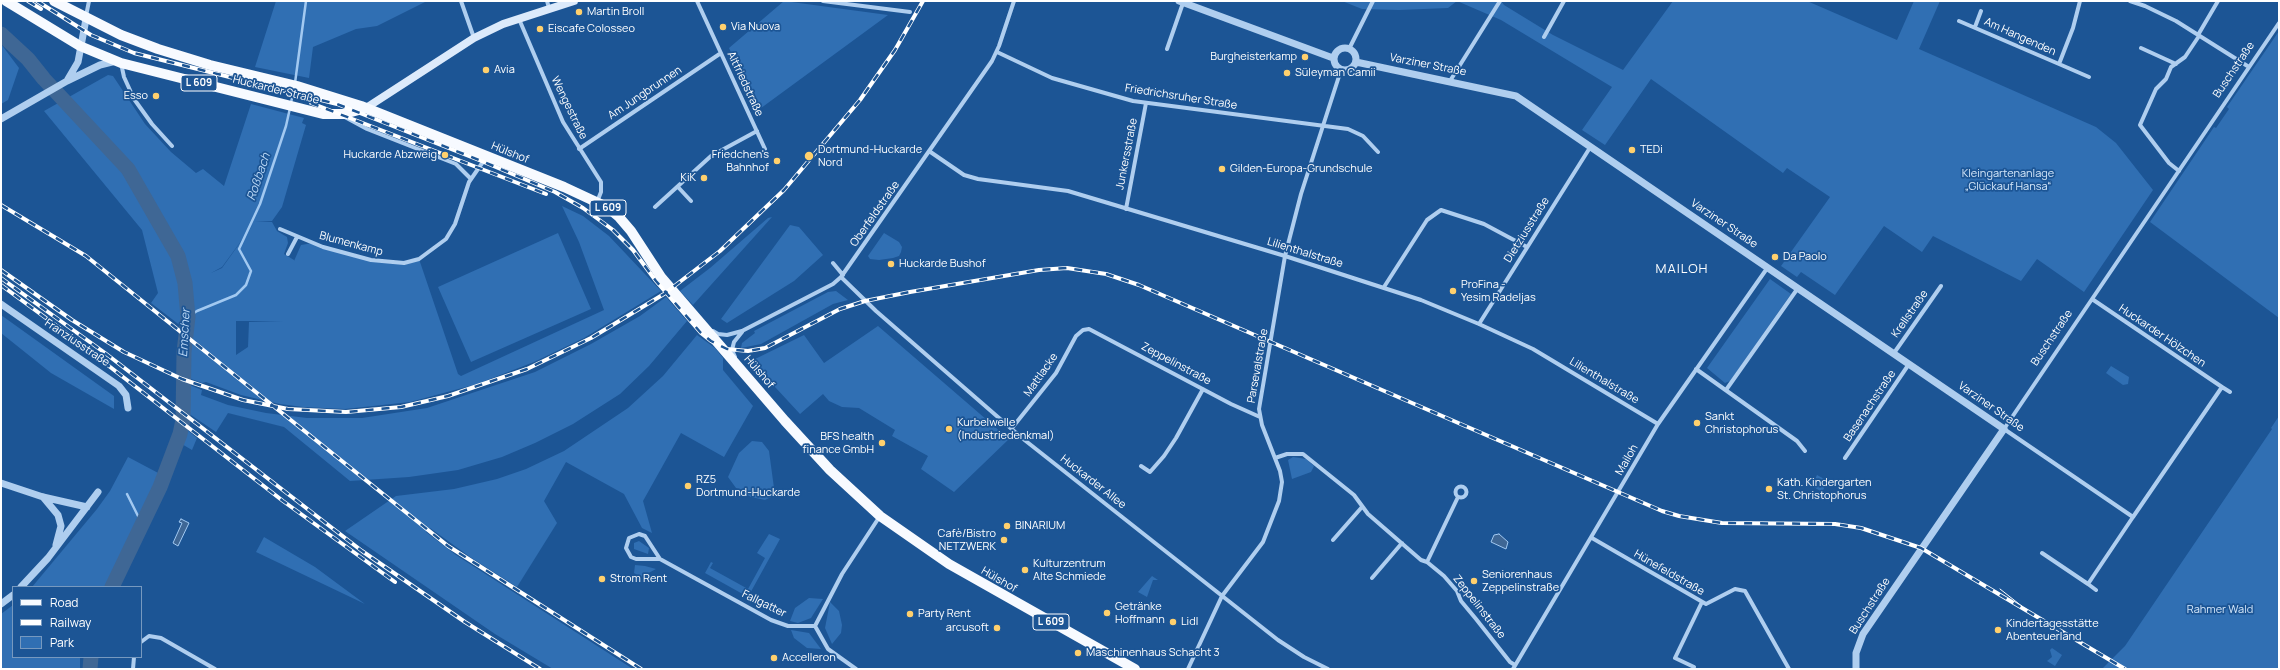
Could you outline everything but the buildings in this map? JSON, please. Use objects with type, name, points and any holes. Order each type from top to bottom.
[{"type":"main road","name":"Huckarder Straße","points":[[6,1],[80,46],[118,62],[323,114],[341,114],[366,108],[474,38],[519,19],[548,4],[574,1]]},
{"type":"main road","name":"Huckarder Straße","points":[[54,1],[86,19],[121,35],[188,59],[302,88],[366,108]]},
{"type":"main road","name":"Hülshof","points":[[366,108],[597,202],[614,212],[624,222],[661,277],[738,366],[822,460],[880,516],[949,564],[1135,669]]},
{"type":"street","points":[[66,82],[76,68],[89,1]]},
{"type":"street","points":[[462,1],[474,38]]},
{"type":"street","name":"Altfriedstraße","points":[[697,1],[765,149]]},
{"type":"street","points":[[824,1],[910,12]]},
{"type":"street","points":[[850,5],[856,1]]},
{"type":"street","name":"Oberfeldstraße","points":[[704,326],[718,334],[742,331],[833,284],[842,276],[997,52],[1014,1]]},
{"type":"street","points":[[1349,49],[1373,1]]},
{"type":"street","points":[[1450,81],[1500,1]]},
{"type":"street","points":[[1544,37],[1564,1]]},
{"type":"street","name":"Am Hangenden","points":[[2059,64],[2073,28],[2080,1]]},
{"type":"street","points":[[2130,1],[2161,13],[2249,67]]},
{"type":"street","points":[[2180,171],[2169,163],[2140,125],[2156,89],[2166,79],[2171,67],[2185,57],[2218,1]]},
{"type":"street","points":[[1167,49],[1181,2],[1333,58]]},
{"type":"street","name":"Am Hangenden","points":[[1974,27],[1981,11]]},
{"type":"street","name":"Wengestraße","points":[[519,19],[557,109],[601,182],[601,192],[597,202]]},
{"type":"street","name":"Am Hangenden","points":[[1959,21],[2089,77]]},
{"type":"street","name":"Buschstraße","points":[[1856,669],[1856,653],[1863,634],[2180,171],[2279,23]]},
{"type":"street","points":[[2141,48],[2176,64]]},
{"type":"street","points":[[1339,49],[1349,49],[1355,55],[1356,62],[1348,70],[1341,70],[1335,65],[1333,58],[1339,49]]},
{"type":"street","name":"Friedrichsruher Straße","points":[[997,52],[1052,78],[1146,103],[1356,131],[1378,152]]},
{"type":"street","name":"Am Jungbrunnen","points":[[580,149],[720,53]]},
{"type":"street","points":[[1,119],[40,96],[100,65],[118,62],[134,99],[152,124],[172,146]]},
{"type":"street","name":"Varziner Straße","points":[[1356,62],[1516,96],[2133,517]]},
{"type":"street","name":"Parsevalstraße","points":[[1188,669],[1222,596],[1263,542],[1276,512],[1282,482],[1260,417],[1259,409],[1285,256],[1322,126],[1341,70]]},
{"type":"street","name":"Junkersstraße","points":[[1126,209],[1146,103]]},
{"type":"street","points":[[341,114],[367,129],[456,164],[463,169],[471,179]]},
{"type":"street","name":"Altfriedstraße","points":[[655,207],[713,155],[757,131]]},
{"type":"street","name":"Dietziusstraße","points":[[1479,324],[1591,146]]},
{"type":"street","name":"Lilienthalstraße","points":[[929,151],[964,175],[978,179],[1068,191],[1384,287],[1479,324],[1533,349],[1658,424]]},
{"type":"street","name":"Blumenkamp","points":[[280,229],[297,237],[371,260],[404,262],[419,259],[446,239],[455,224],[471,179],[487,156]]},
{"type":"street","points":[[678,186],[691,201]]},
{"type":"street","points":[[1384,287],[1427,220],[1441,210],[1484,224],[1527,247]]},
{"type":"street","points":[[288,254],[297,237]]},
{"type":"street","name":"Huckarder Allee","points":[[833,263],[842,276],[876,310],[1012,428],[1284,645],[1328,669]]},
{"type":"street","name":"Mailoh","points":[[1514,667],[1592,538],[1658,424],[1768,267]]},
{"type":"street","name":"Krellstraße","points":[[1894,353],[1941,286]]},
{"type":"street","points":[[1726,390],[1798,288]]},
{"type":"street","name":"Huckarder Hölzchen","points":[[2092,299],[2230,392]]},
{"type":"street","name":"Franziusstraße","points":[[1,304],[119,386],[126,394],[128,408]]},
{"type":"street","name":"Zeppelinstraße","points":[[1083,330],[1096,331],[1203,389],[1260,417]]},
{"type":"street","name":"Mattlacke","points":[[1012,428],[1052,378],[1076,336],[1083,330]]},
{"type":"street","points":[[738,366],[732,350],[734,342],[742,331]]},
{"type":"street","name":"Basenachstraße","points":[[1845,458],[1909,364]]},
{"type":"street","points":[[1696,369],[1797,441],[1805,451]]},
{"type":"street","points":[[2088,584],[2222,387]]},
{"type":"street","points":[[1141,466],[1150,472],[1164,456],[1176,438],[1203,389]]},
{"type":"street","name":"Zeppelinstraße","points":[[1275,458],[1287,454],[1303,454],[1354,495],[1362,507],[1421,560],[1427,562],[1457,591],[1462,601],[1514,667]]},
{"type":"street","points":[[1,483],[43,497],[87,507]]},
{"type":"street","points":[[22,586],[52,552],[61,538],[68,532],[98,492]]},
{"type":"street","points":[[43,497],[58,515],[61,538]]},
{"type":"street","points":[[1427,562],[1458,497]]},
{"type":"street","points":[[1333,540],[1362,507]]},
{"type":"street","points":[[856,669],[828,649],[815,626],[842,574],[880,516]]},
{"type":"street","name":"Fallgatter","points":[[660,559],[636,559],[631,557],[626,548],[629,538],[639,534],[645,536],[660,559],[771,620],[788,626],[815,626]]},
{"type":"street","name":"Hünefeldstraße","points":[[1592,538],[1706,604],[1735,589],[1745,591],[1789,669]]},
{"type":"street","points":[[1372,578],[1402,543]]},
{"type":"street","points":[[2042,553],[2096,590]]},
{"type":"street","points":[[1,604],[12,596]]},
{"type":"street","points":[[1694,667],[1675,658],[1702,602]]},
{"type":"street","points":[[142,641],[149,636],[161,638],[215,669]]},
{"type":"street","points":[[133,669],[134,658]]},
{"type":"green space","points":[[276,1],[427,1],[377,26],[356,29],[313,47],[309,78],[255,67]]},
{"type":"green space","points":[[784,1],[888,15],[757,111],[729,48]]},
{"type":"green space","points":[[1342,1],[1457,1],[1448,8],[1399,10],[1362,9]]},
{"type":"green space","name":"Kleingartenanlage „Glückauf Hansa“","points":[[1457,1],[1501,1],[1504,5],[1553,35],[1623,70],[1673,1],[1807,1],[1897,40],[1914,1],[1940,1],[1919,49],[2096,127],[2116,143],[2153,190],[2084,292],[2037,259],[2021,281],[1933,236],[1922,252],[1884,226],[1835,295],[1801,272],[1797,277],[1781,266],[1830,197],[1787,168],[1783,173],[1651,79],[1605,145],[1582,130],[1612,87],[1501,20]]},
{"type":"green space","points":[[2279,31],[2279,318],[2150,222],[2214,127],[2216,128],[2229,109],[2227,107]]},
{"type":"green space","points":[[1,44],[19,68],[8,100],[1,104]]},
{"type":"green space","points":[[108,75],[113,76],[145,124],[171,152],[196,173],[203,169],[224,186],[251,104],[304,118],[302,123],[306,125],[282,207],[272,221],[255,222],[272,222],[277,231],[287,237],[288,243],[284,254],[294,261],[301,245],[313,243],[358,257],[404,263],[419,259],[458,374],[461,376],[604,310],[579,242],[562,206],[583,216],[609,236],[661,291],[584,338],[534,362],[477,384],[410,402],[345,409],[303,407],[280,404],[241,395],[206,382],[202,383],[186,377],[190,333],[151,303],[158,293],[142,230],[44,111]],"holes":[[[255,222],[222,268],[211,273],[222,267]],[[236,321],[283,321],[249,322],[248,347],[236,355]]]},
{"type":"green space","points":[[772,217],[693,305],[680,291],[710,268],[768,218]]},
{"type":"green space","points":[[790,225],[799,227],[823,255],[794,281],[727,323],[721,319]]},
{"type":"green space","points":[[558,233],[591,309],[471,362],[438,287]]},
{"type":"green space","points":[[884,233],[899,242],[902,247],[899,256],[879,260],[870,259],[868,256]]},
{"type":"green space","points":[[1770,279],[1791,294],[1730,381],[1725,383],[1707,368]]},
{"type":"green space","points":[[836,291],[848,300],[833,304],[761,344],[741,348],[742,343],[755,333],[754,331],[828,292]]},
{"type":"green space","points":[[666,297],[687,321],[649,366],[620,394],[573,424],[535,443],[502,457],[458,470],[409,477],[350,481],[284,427],[228,413],[216,432],[185,411],[187,384],[202,390],[201,395],[228,405],[266,413],[307,418],[362,418],[427,408],[535,372],[591,344],[640,316]]},
{"type":"green space","points":[[1,315],[114,396],[114,409],[51,373],[1,333]]},
{"type":"green space","points":[[878,326],[1009,439],[954,492],[921,469],[928,456],[892,436],[895,430],[859,408],[842,407],[829,401],[823,394],[800,414],[751,361],[804,335],[824,363]]},
{"type":"green space","points":[[697,335],[715,348],[723,358],[723,370],[753,406],[724,457],[681,433],[643,501],[652,533],[642,528],[624,494],[566,462],[544,501],[557,523],[517,587],[470,557],[430,528],[426,532],[456,555],[633,669],[553,669],[495,634],[345,531],[396,496],[454,489],[497,479],[526,469],[564,451],[628,408],[663,376]]},
{"type":"green space","points":[[2111,366],[2129,377],[2128,384],[2123,385],[2106,373]]},
{"type":"green space","name":"Rahmer Wald","points":[[2279,416],[2279,669],[2102,669],[2125,646],[2272,429],[2271,428]]},
{"type":"green space","points":[[186,429],[197,438],[192,450],[180,443]]},
{"type":"green space","points":[[752,441],[762,442],[769,451],[774,488],[771,497],[765,500],[751,497],[736,488],[728,477],[739,453]]},
{"type":"green space","points":[[128,457],[162,475],[106,586],[33,586],[97,509],[110,491]]},
{"type":"green space","points":[[1293,457],[1306,459],[1314,466],[1311,472],[1292,479],[1288,460]]},
{"type":"green space","points":[[1817,475],[1828,481],[1822,492],[1812,486]]},
{"type":"green space","points":[[769,534],[780,539],[748,597],[705,573],[711,562],[713,563],[710,568],[748,589],[765,558],[757,553]]},
{"type":"green space","points":[[264,537],[315,567],[365,604],[256,552]]},
{"type":"green space","points":[[639,541],[649,548],[648,554],[634,549],[634,543]]},
{"type":"green space","points":[[635,565],[656,569],[641,577],[634,573]]},
{"type":"green space","points":[[1152,576],[1158,580],[1153,580],[1147,597],[1138,592]]},
{"type":"green space","points":[[809,598],[823,599],[811,618],[798,623],[790,621],[795,608]]},
{"type":"green space","points":[[830,602],[839,611],[842,625],[841,633],[832,644],[825,628]]},
{"type":"green space","points":[[12,606],[12,658],[80,658],[80,669],[1,669],[1,614]]},
{"type":"green space","points":[[791,630],[809,633],[821,649],[807,648],[794,638]]},
{"type":"green space","points":[[2052,648],[2062,655],[2055,666],[2047,661],[2052,657],[2050,650]]},
{"type":"shaded area","points":[[181,519],[189,523],[178,546],[173,543],[182,523],[179,522]]},
{"type":"shaded area","points":[[1499,534],[1508,542],[1506,549],[1491,542],[1494,535]]},
{"type":"waterway","name":"Roßbach","points":[[295,83],[306,1]]},
{"type":"waterway","name":"Emscher","points":[[1,34],[28,59],[44,79],[128,169],[178,256],[185,283],[188,317],[184,352],[183,420],[180,434],[160,487],[112,586]]},
{"type":"waterway","name":"Roßbach","points":[[291,103],[294,88]]},
{"type":"waterway","name":"Roßbach","points":[[188,317],[197,311],[236,295],[246,285],[251,271],[239,249],[260,204],[286,126],[290,108]]},
{"type":"waterway","points":[[127,494],[142,524]]},
{"type":"waterway","name":"Emscher","points":[[90,669],[91,658]]},
{"type":"tram line","points":[[2000,589],[2028,611]]},
{"type":"railway","points":[[28,1],[41,9]]},
{"type":"railway","points":[[37,1],[91,35],[134,53],[337,104],[484,162],[555,192],[583,208],[613,230],[633,250],[656,281],[701,333],[711,341],[727,349],[748,351],[765,348],[840,309],[865,301],[910,292],[1039,270],[1067,268],[1106,274],[1139,285],[1662,511],[1679,516],[1722,523],[1835,524],[1861,528],[1921,548],[2125,669]]},
{"type":"railway","points":[[1,270],[72,320],[124,352],[182,379],[243,400],[288,409],[346,412],[401,407],[448,396],[527,369],[591,338],[664,294],[720,251],[784,190],[860,100],[895,50],[923,1]]},
{"type":"railway","points":[[311,103],[546,194]]},
{"type":"railway","points":[[1,205],[86,256],[448,546],[641,669]]},
{"type":"railway","points":[[1,278],[105,353],[362,551],[465,622],[540,669]]},
{"type":"railway","points":[[1,285],[65,332],[283,501],[395,582]]},
{"type":"place","name":"Martin Broll","points":[[579,12]]},
{"type":"place","name":"Via Nuova","points":[[723,27]]},
{"type":"place","name":"Eiscafe Colosseo","points":[[540,29]]},
{"type":"place","name":"Burgheisterkamp","points":[[1305,57]]},
{"type":"place","name":"Avia","points":[[486,70]]},
{"type":"place","name":"Süleyman Camii","points":[[1287,73]]},
{"type":"place","name":"Esso","points":[[156,96]]},
{"type":"place","name":"TEDi","points":[[1632,150]]},
{"type":"place","name":"Huckarde Abzweig","points":[[445,155]]},
{"type":"place","name":"Dortmund-Huckarde Nord","points":[[809,156]]},
{"type":"place","name":"Friedchen's Bahnhof","points":[[777,161]]},
{"type":"place","name":"Gilden-Europa-Grundschule","points":[[1222,169]]},
{"type":"place","name":"KiK","points":[[704,178]]},
{"type":"place","name":"Da Paolo","points":[[1775,257]]},
{"type":"place","name":"Huckarde Bushof","points":[[891,264]]},
{"type":"place","name":"ProFina - Yesim Radeljas","points":[[1453,291]]},
{"type":"place","name":"Sankt Christophorus","points":[[1697,423]]},
{"type":"place","name":"Kurbelwelle (Industriedenkmal)","points":[[949,429]]},
{"type":"place","name":"BFS health finance GmbH","points":[[882,443]]},
{"type":"place","name":"RZ5 Dortmund-Huckarde","points":[[688,486]]},
{"type":"place","name":"Kath. Kindergarten St. Christophorus","points":[[1769,489]]},
{"type":"place","name":"BINARIUM","points":[[1007,526]]},
{"type":"place","name":"Cafè/Bistro NETZWERK","points":[[1004,540]]},
{"type":"place","name":"Kulturzentrum Alte Schmiede","points":[[1025,570]]},
{"type":"place","name":"Strom Rent","points":[[602,579]]},
{"type":"place","name":"Seniorenhaus Zeppelinstraße","points":[[1474,581]]},
{"type":"place","name":"Getränke Hoffmann","points":[[1107,613]]},
{"type":"place","name":"Party Rent","points":[[910,614]]},
{"type":"place","name":"Lidl","points":[[1173,622]]},
{"type":"place","name":"arcusoft","points":[[997,628]]},
{"type":"place","name":"Kindertagesstätte Abenteuerland","points":[[1998,630]]},
{"type":"place","name":"Maschinenhaus Schacht 3","points":[[1078,653]]},
{"type":"place","name":"Accelleron","points":[[774,658]]},
{"type":"district","name":"MAILOH","points":[[1682,269]]}]
